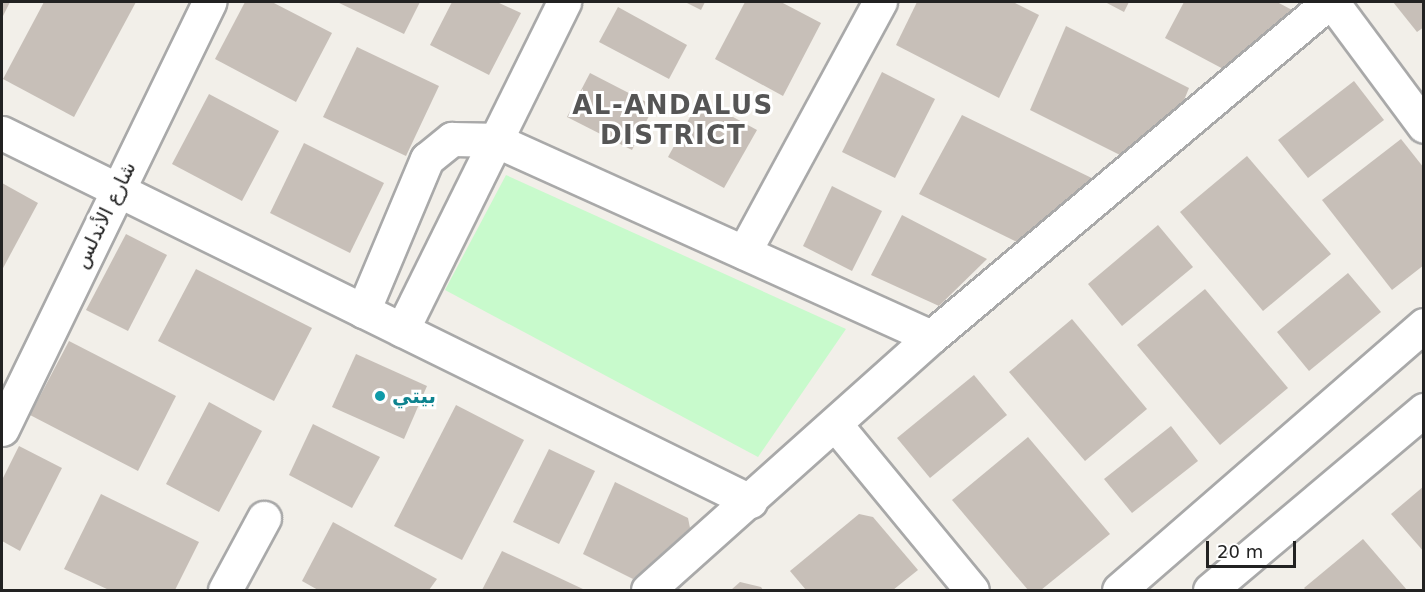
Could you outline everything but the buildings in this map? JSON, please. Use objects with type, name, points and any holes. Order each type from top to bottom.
[{"type":"street","name":"شارع الأندلس","points":[[2,429],[209,2]]},
{"type":"street","points":[[402,330],[564,2]]},
{"type":"street","points":[[744,252],[880,2]]},
{"type":"street","points":[[648,591],[931,337],[1330,2],[1424,126]]},
{"type":"street","points":[[2,133],[750,501]]},
{"type":"street","points":[[363,311],[427,159],[452,139],[495,140],[931,337]]},
{"type":"street","points":[[1119,591],[1424,325]]},
{"type":"street","points":[[1210,591],[1424,411]]},
{"type":"street","points":[[835,424],[972,591]]},
{"type":"street","points":[[225,591],[264,518]]},
{"type":"green space","points":[[506,175],[846,329],[758,457],[445,290]]},
{"type":"place","name":"بيتي","points":[[380,396]]},
{"type":"district","name":"AL-ANDALUS DISTRICT","points":[[673,121]]}]
